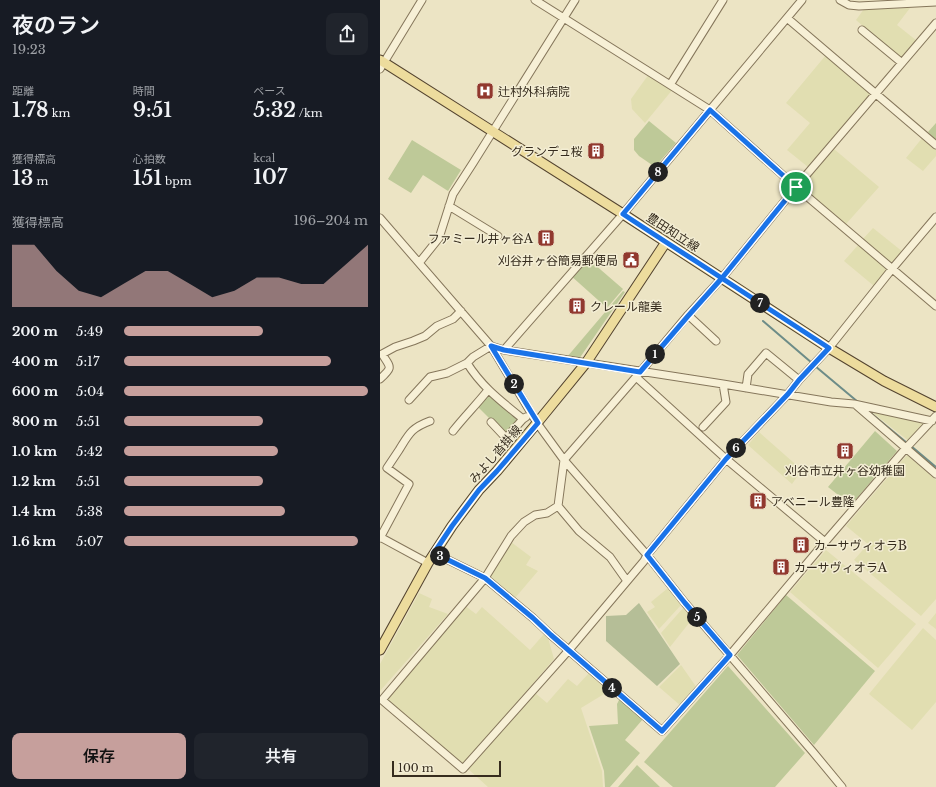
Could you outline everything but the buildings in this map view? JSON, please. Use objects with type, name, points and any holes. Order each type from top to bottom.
[{"type":"main road","name":"豊田知立線","points":[[381,64],[398,72],[493,131],[829,348],[884,381],[936,407]]},
{"type":"main road","name":"みよし沓掛線","points":[[380,650],[428,563],[452,526],[479,490],[538,423],[586,363],[666,242]]},
{"type":"street","points":[[381,64],[422,0]]},
{"type":"street","points":[[536,0],[710,110],[796,187],[936,306]]},
{"type":"street","points":[[419,263],[439,238],[453,194],[575,0]]},
{"type":"street","points":[[670,84],[723,0]]},
{"type":"street","points":[[504,350],[623,214],[802,0]]},
{"type":"street","points":[[840,0],[849,5],[859,6],[936,2]]},
{"type":"street","points":[[788,18],[936,145]]},
{"type":"street","points":[[627,581],[610,556],[580,531],[558,506],[564,460],[722,278],[796,187],[936,23]]},
{"type":"street","points":[[862,30],[902,63]]},
{"type":"street","points":[[449,206],[498,236]]},
{"type":"street","points":[[380,218],[491,346],[532,414],[564,460],[647,555],[685,603],[842,787]]},
{"type":"street","points":[[558,506],[547,513],[535,515],[524,522],[511,536],[485,578],[382,700],[463,769],[569,650],[644,561],[647,555],[726,459],[815,364],[892,269],[935,222]]},
{"type":"street","points":[[380,379],[388,372],[390,367],[390,364],[382,354],[395,347],[425,336],[437,326],[453,320],[461,311]]},
{"type":"street","points":[[688,316],[716,341]]},
{"type":"street","points":[[409,400],[430,377],[447,374],[467,363],[473,357],[491,346],[504,350],[586,363],[638,374],[723,384],[934,418]]},
{"type":"street","points":[[746,388],[748,374],[766,353],[799,380]]},
{"type":"street","points":[[467,363],[488,390],[522,419]]},
{"type":"street","points":[[638,374],[726,459],[825,542]]},
{"type":"street","points":[[703,427],[726,402],[723,384]]},
{"type":"street","points":[[453,431],[488,390]]},
{"type":"street","points":[[854,404],[936,474]]},
{"type":"street","points":[[491,422],[506,438],[522,419],[532,414]]},
{"type":"street","points":[[434,553],[485,578],[662,731],[730,655],[825,542],[906,448],[934,418]]},
{"type":"street","points":[[428,563],[380,537],[409,484],[387,468],[400,450],[406,438],[415,429],[430,421]]},
{"type":"shaded area","points":[[910,8],[897,25],[917,41],[901,59],[856,20],[864,9]]},
{"type":"shaded area","points":[[826,55],[871,94],[808,167],[787,150],[810,123],[786,103]]},
{"type":"shaded area","points":[[649,74],[673,89],[645,123],[632,109],[631,99]]},
{"type":"shaded area","points":[[923,137],[936,148],[936,156],[923,171],[906,158]]},
{"type":"shaded area","points":[[834,149],[879,187],[846,224],[800,186]]},
{"type":"shaded area","points":[[873,228],[903,252],[893,265],[862,240]]},
{"type":"shaded area","points":[[859,244],[888,269],[874,286],[844,261]]},
{"type":"shaded area","points":[[874,410],[925,422],[909,441],[873,413]]},
{"type":"shaded area","points":[[759,432],[802,470],[792,484],[748,445]]},
{"type":"shaded area","points":[[907,455],[936,480],[936,599],[921,616],[854,560],[868,544],[846,526]]},
{"type":"shaded area","points":[[511,542],[531,557],[526,565],[538,571],[515,598],[488,578]]},
{"type":"shaded area","points":[[826,550],[916,624],[878,668],[790,592]]},
{"type":"shaded area","points":[[668,588],[682,604],[659,629],[647,612],[655,607],[651,602]]},
{"type":"shaded area","points":[[419,593],[432,599],[429,607],[448,614],[380,691],[380,664]]},
{"type":"shaded area","points":[[464,605],[476,614],[482,607],[530,650],[544,634],[548,638],[554,659],[462,766],[386,700]]},
{"type":"shaded area","points":[[684,607],[693,618],[670,647],[661,633]]},
{"type":"shaded area","points":[[936,613],[936,629],[928,623]]},
{"type":"shaded area","points":[[923,628],[936,640],[936,702],[912,730],[869,694]]},
{"type":"shaded area","points":[[681,665],[697,688],[681,706],[659,687]]},
{"type":"shaded area","points":[[589,673],[609,691],[581,708],[602,771],[603,787],[488,787],[467,768],[534,692],[547,703],[568,679],[577,686]]},
{"type":"green space","points":[[649,121],[676,143],[655,167],[639,156],[634,150],[634,139]]},
{"type":"green space","points":[[936,123],[936,140],[928,132]]},
{"type":"green space","points":[[412,140],[461,170],[448,191],[423,175],[411,193],[388,179]]},
{"type":"green space","points":[[586,257],[623,289],[607,308],[570,275]]},
{"type":"green space","points":[[623,291],[625,292],[579,359],[567,357]]},
{"type":"green space","points":[[486,396],[490,396],[518,418],[517,422],[507,433],[504,433],[478,407]]},
{"type":"green space","points":[[875,431],[897,451],[851,505],[828,487]]},
{"type":"green space","points":[[786,595],[875,671],[814,745],[737,655]]},
{"type":"green space","points":[[639,603],[680,664],[657,686],[606,641],[606,616],[626,615]]},
{"type":"green space","points":[[728,666],[805,753],[775,787],[673,787],[644,762]]},
{"type":"green space","points":[[620,698],[643,719],[625,740],[640,753],[610,787],[605,787],[604,771],[589,726],[618,724],[617,704]]},
{"type":"green space","points":[[637,765],[660,787],[618,787]]},
{"type":"waterway","points":[[763,321],[812,363]]},
{"type":"waterway","points":[[815,366],[858,402]]},
{"type":"waterway","points":[[867,410],[907,443]]},
{"type":"waterway","points":[[911,446],[936,467]]},
{"type":"place","name":"辻村外科病院","points":[[485,91]]},
{"type":"place","name":"グランデュ桜","points":[[596,151]]},
{"type":"place","name":"ファミール井ヶ谷A","points":[[546,238]]},
{"type":"place","name":"刈谷井ヶ谷簡易郵便局","points":[[631,260]]},
{"type":"place","name":"クレール龍美","points":[[577,306]]},
{"type":"place","name":"刈谷市立井ヶ谷幼稚園","points":[[845,451]]},
{"type":"place","name":"アベニール豊隆","points":[[758,501]]},
{"type":"place","name":"カーサヴィオラB","points":[[801,545]]},
{"type":"place","name":"カーサヴィオラA","points":[[781,567]]},
{"type":"route","points":[[796,187],[710,110],[623,214],[653,234],[722,278],[829,348],[788,394],[726,459],[647,555],[685,603],[730,655],[662,731],[485,578],[434,553],[479,490],[538,423],[491,346],[504,350],[640,372],[722,278],[796,187]]}]
